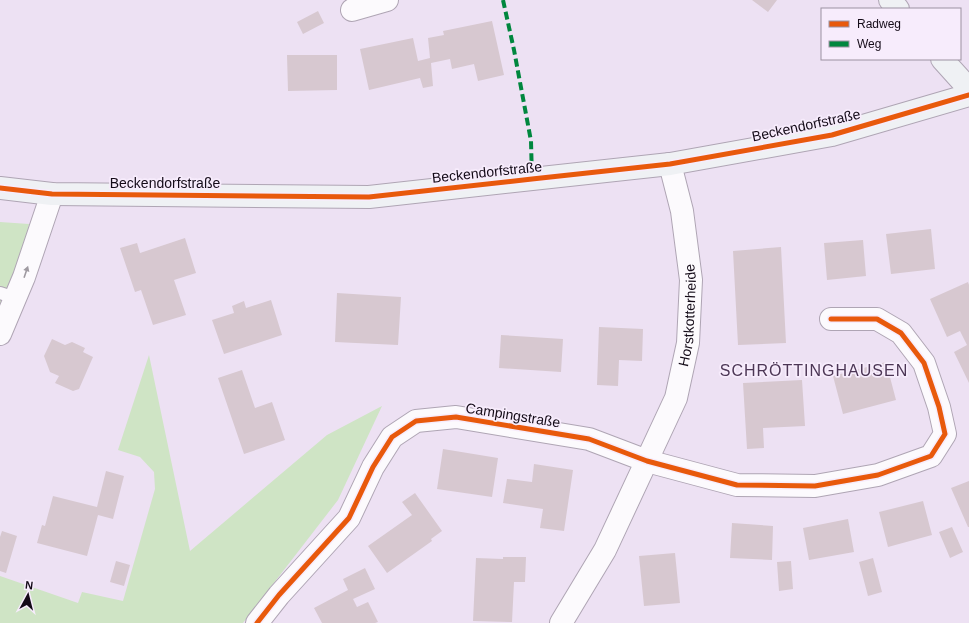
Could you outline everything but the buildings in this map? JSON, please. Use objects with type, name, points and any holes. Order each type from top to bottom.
[{"type":"street","points":[[352,10],[387,0]]},
{"type":"street","points":[[890,0],[897,8]]},
{"type":"street","points":[[943,60],[969,89]]},
{"type":"street","name":"Beckendorfstraße","points":[[0,188],[52,194],[369,196],[670,164],[832,135],[969,95]]},
{"type":"street","name":"Horstkotterheide","points":[[561,623],[605,550],[676,398],[688,343],[691,280],[682,211],[670,164]]},
{"type":"street","points":[[0,334],[8,296],[24,276],[52,194]]},
{"type":"street","points":[[647,461],[737,485],[815,486],[878,474],[931,456],[945,434],[939,407],[924,363],[900,334],[877,319],[831,319]]},
{"type":"street","name":"Campingstraße","points":[[257,623],[279,595],[349,518],[373,467],[392,437],[416,421],[456,417],[589,439],[647,461]]},
{"type":"green space","points":[[0,222],[29,224],[23,263],[0,319]]},
{"type":"green space","points":[[149,355],[190,551],[327,435],[382,406],[338,500],[243,623],[0,623],[0,576],[78,603],[82,592],[123,601],[155,489],[154,472],[140,457],[118,450]]},
{"type":"marked path","points":[[503,0],[531,141],[532,179]]},
{"type":"cycle path","points":[[0,188],[52,194],[369,197],[670,164],[832,135],[969,95]]},
{"type":"cycle path","points":[[257,623],[279,595],[349,518],[373,467],[392,437],[416,421],[456,417],[589,439],[647,461],[737,485],[815,486],[878,475],[931,456],[945,434],[939,407],[924,363],[901,333],[877,319],[831,319]]},
{"type":"district","name":"SCHRÖTTINGHAUSEN","points":[[814,370]]}]
